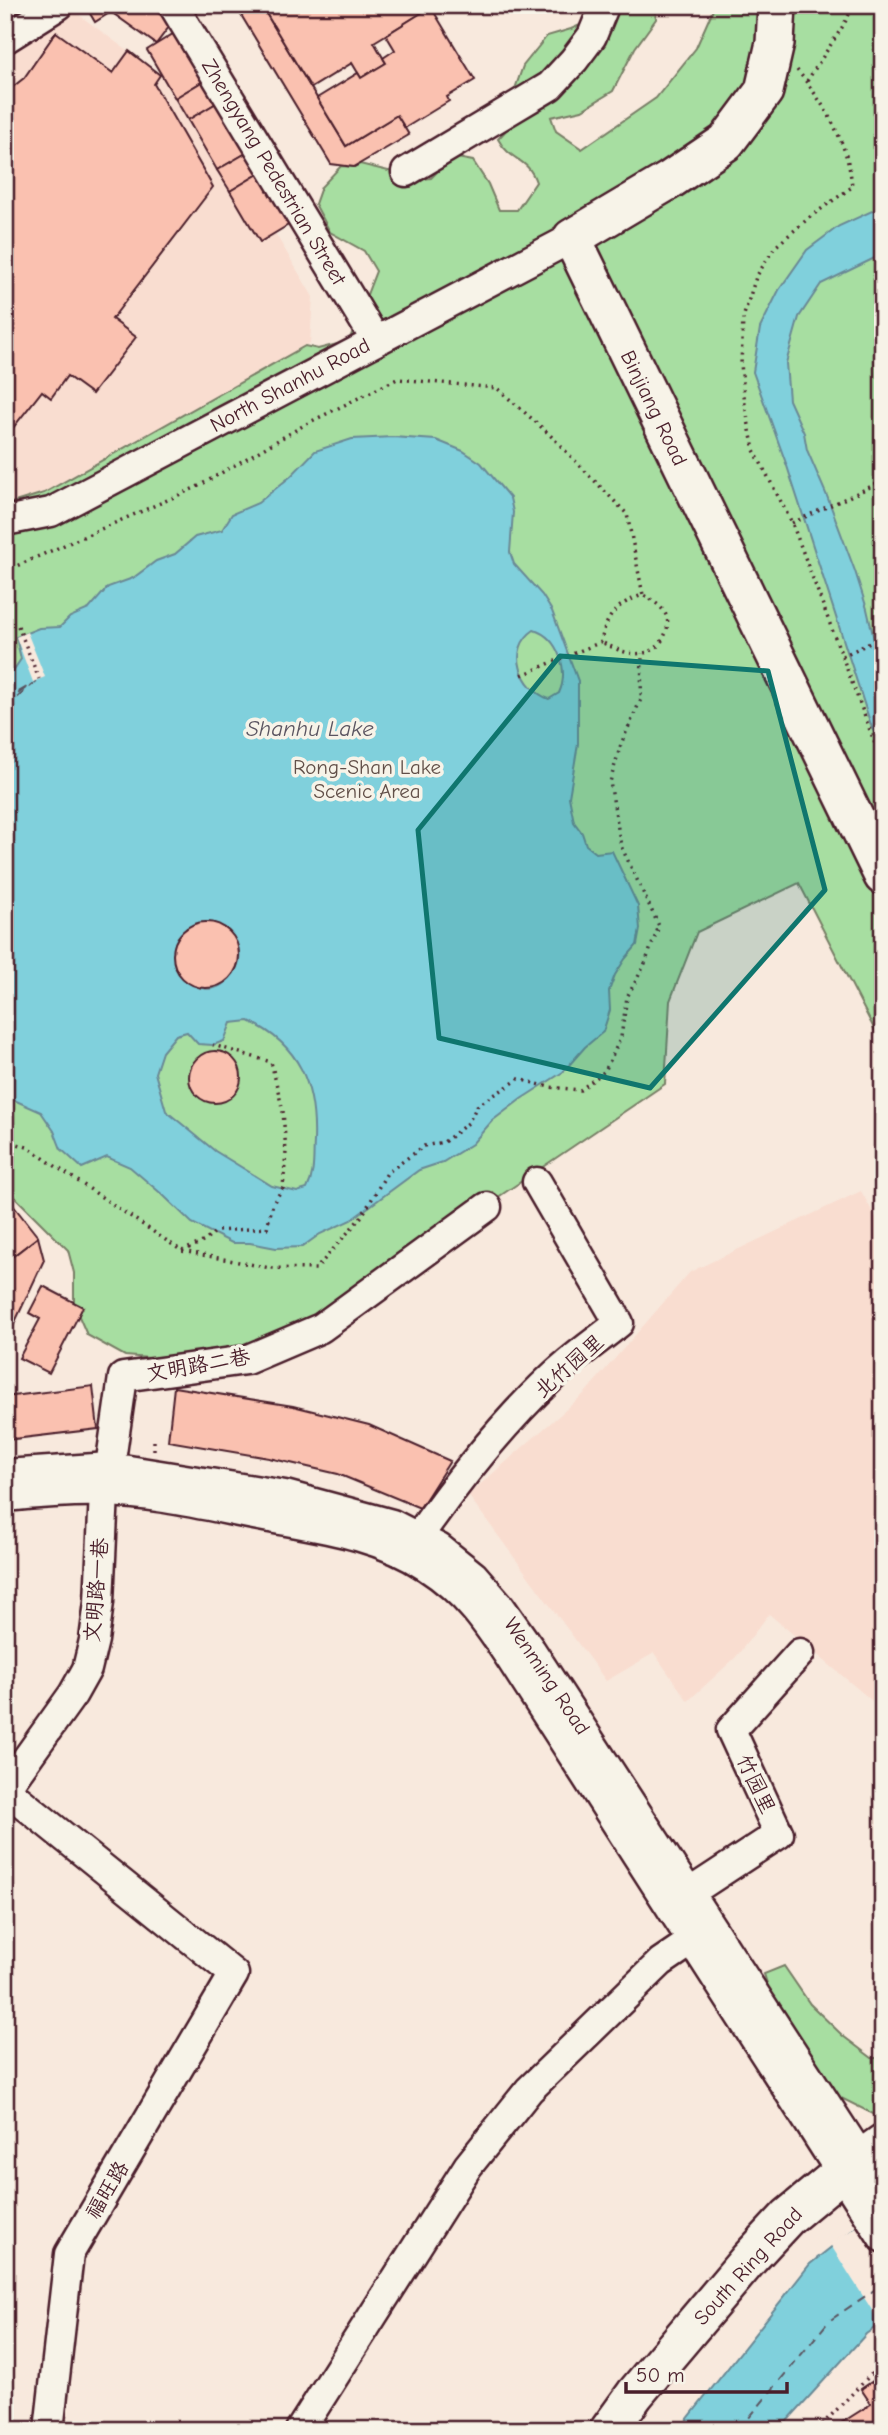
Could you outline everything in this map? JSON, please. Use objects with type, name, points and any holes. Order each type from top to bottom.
[{"type":"main road","points":[[572,238],[670,180],[726,142],[764,91],[775,43],[777,5]]},
{"type":"main road","name":"Binjiang Road","points":[[572,238],[883,876]]},
{"type":"main road","name":"South Ring Road","points":[[609,2430],[635,2394],[788,2217],[862,2158]]},
{"type":"street","points":[[5,39],[59,5]]},
{"type":"street","name":"Zhengyang Pedestrian Street","points":[[173,5],[375,339]]},
{"type":"street","points":[[406,172],[550,86],[575,61],[593,36],[602,5]]},
{"type":"street","name":"North Shanhu Road","points":[[5,521],[51,512],[375,339],[572,238]]},
{"type":"street","name":"北竹园里","points":[[418,1537],[461,1475],[506,1424],[554,1375],[619,1323],[537,1182]]},
{"type":"street","name":"文明路二巷","points":[[107,1480],[123,1377],[246,1360],[321,1328],[487,1207]]},
{"type":"street","name":"Wenming Road","points":[[5,1474],[285,1495],[393,1524],[439,1548],[474,1576],[500,1606],[862,2158],[883,2238]]},
{"type":"street","name":"Wenming Road","points":[[5,1497],[56,1492],[107,1480],[150,1496],[303,1524],[387,1545],[427,1566],[461,1592],[483,1618],[512,1661],[692,1941],[862,2158]]},
{"type":"street","name":"文明路一巷","points":[[107,1480],[99,1602],[87,1669],[73,1694],[5,1789],[234,1974]]},
{"type":"street","name":"竹园里","points":[[689,1893],[779,1834],[731,1731],[800,1653]]},
{"type":"street","points":[[300,2430],[468,2166],[520,2101],[661,1962],[692,1941]]},
{"type":"street","name":"福旺路","points":[[49,2430],[69,2254],[234,1974]]},
{"type":"path","points":[[806,81],[844,26],[854,5]]},
{"type":"path","points":[[821,99],[851,165],[852,187],[810,217],[775,247],[756,277],[743,318],[741,365],[754,450],[792,523],[883,765]]},
{"type":"path","points":[[5,571],[197,487],[306,424],[397,379],[497,388],[548,433],[627,513],[643,594],[659,603],[667,617],[668,631],[656,648],[642,653],[625,652],[601,642],[522,676]]},
{"type":"path","points":[[883,399],[883,410]]},
{"type":"path","points":[[792,523],[883,481]]},
{"type":"path","points":[[601,642],[604,627],[611,614],[624,601],[643,594]]},
{"type":"path","points":[[18,626],[38,680]]},
{"type":"path","points":[[842,656],[883,637]]},
{"type":"path","points":[[5,1140],[27,1147],[182,1251],[270,1268],[316,1269],[362,1216],[387,1172],[424,1146],[444,1142],[468,1123],[477,1106],[519,1079],[549,1087],[580,1090],[605,1071],[621,1037],[628,997],[645,966],[659,926],[621,846],[610,782],[621,744],[641,699],[642,653]]},
{"type":"path","points":[[182,1251],[205,1241],[216,1231],[267,1228],[273,1203],[283,1188],[286,1152],[283,1111],[271,1062],[213,1045]]},
{"type":"path","points":[[817,2430],[883,2362]]},
{"type":"highlighted area","points":[[560,656],[768,671],[825,890],[650,1088],[439,1038],[418,830]]},
{"type":"shaded area","points":[[75,12],[163,77],[260,242],[275,233],[313,297],[310,343],[44,493],[12,504],[5,498],[5,58]]},
{"type":"shaded area","points":[[861,1191],[883,1231],[883,1710],[769,1614],[736,1657],[688,1701],[654,1653],[606,1681],[468,1495],[585,1393],[690,1272]]},
{"type":"green space","name":"Rong-Shan Lake Scenic Area","points":[[616,5],[655,5],[656,19],[635,48],[613,91],[582,110],[551,117],[556,131],[582,149],[656,98],[696,48],[715,5],[883,5],[883,1046],[799,883],[697,932],[670,1001],[665,1084],[305,1328],[244,1348],[186,1361],[125,1356],[87,1335],[74,1305],[74,1273],[68,1250],[5,1187],[5,505],[44,493],[305,346],[318,349],[349,341],[376,271],[364,251],[330,232],[315,204],[321,187],[341,166],[354,167],[360,164],[421,179],[431,178],[452,157],[473,161],[488,184],[499,210],[517,210],[536,182],[528,168],[508,152],[498,139],[526,115],[515,89],[523,66],[547,36],[613,11]]},
{"type":"green space","points":[[784,1966],[810,2004],[843,2036],[872,2058],[883,2058],[883,2119],[837,2096],[774,2006],[764,1974]]},
{"type":"water","points":[[883,206],[883,254],[821,284],[799,317],[786,363],[789,400],[804,433],[807,450],[855,571],[876,648],[883,661],[883,750],[872,728],[787,466],[753,372],[760,328],[779,290],[807,250],[839,226]]},
{"type":"water","name":"Shanhu Lake","points":[[393,437],[436,440],[463,451],[481,463],[510,498],[513,512],[510,552],[514,564],[542,595],[552,611],[578,681],[578,744],[569,797],[574,822],[586,845],[596,853],[612,851],[638,906],[640,929],[637,945],[615,975],[609,991],[610,1010],[603,1032],[585,1047],[563,1072],[492,1121],[472,1144],[443,1162],[419,1170],[351,1220],[320,1234],[302,1247],[276,1248],[232,1243],[192,1223],[130,1167],[107,1157],[82,1168],[61,1149],[54,1131],[41,1112],[5,1096],[5,670],[13,671],[21,659],[16,637],[39,628],[60,627],[70,617],[89,609],[108,587],[133,578],[156,561],[175,554],[195,537],[222,530],[232,514],[258,503],[291,476],[315,451],[352,439]],"holes":[[[534,630],[550,640],[560,656],[562,684],[559,693],[549,699],[531,687],[521,668],[521,647],[525,638]],[[208,922],[224,929],[236,942],[238,965],[233,974],[218,986],[203,988],[190,982],[179,970],[174,956],[176,941],[187,929]],[[249,1021],[267,1031],[293,1055],[301,1069],[308,1085],[314,1121],[313,1165],[307,1189],[297,1192],[272,1186],[215,1151],[166,1111],[155,1073],[162,1052],[176,1035],[187,1032],[198,1044],[213,1045],[224,1041],[231,1023]]]},
{"type":"water","points":[[883,2206],[883,2322],[866,2334],[779,2430],[679,2430],[810,2264]]},
{"type":"pier","points":[[27,632],[45,677],[33,682],[16,637]]},
{"type":"pier","points":[[883,2210],[883,2326],[882,2326],[830,2244]]},
{"type":"building","points":[[85,5],[147,5],[172,23],[156,44],[111,12],[95,22]]},
{"type":"building","points":[[235,5],[261,5],[346,146],[397,115],[409,135],[354,167],[331,164]]},
{"type":"building","points":[[261,5],[435,5],[374,42],[386,63],[361,78],[352,63],[311,88]]},
{"type":"building","points":[[431,7],[475,80],[447,97],[449,101],[405,128],[397,115],[346,146],[317,98],[358,73],[361,78],[386,63],[383,58],[395,50],[386,35]]},
{"type":"building","points":[[181,29],[210,77],[175,98],[147,50]]},
{"type":"building","points":[[56,32],[113,73],[129,51],[160,75],[154,84],[213,187],[112,319],[136,337],[92,394],[67,376],[51,398],[42,391],[5,438],[5,93],[24,78]]},
{"type":"building","points":[[210,77],[223,99],[188,120],[175,98]]},
{"type":"building","points":[[223,99],[253,149],[217,170],[188,120]]},
{"type":"building","points":[[253,149],[265,170],[230,191],[217,170]]},
{"type":"building","points":[[265,170],[295,221],[260,242],[230,191]]},
{"type":"building","points":[[206,922],[229,932],[239,955],[229,978],[206,988],[183,978],[173,955],[183,932]]},
{"type":"building","points":[[215,1051],[234,1058],[241,1077],[234,1096],[215,1103],[196,1096],[189,1077],[196,1058]]},
{"type":"building","points":[[5,1195],[38,1237],[12,1257],[5,1248]]},
{"type":"building","points":[[38,1237],[44,1260],[8,1337],[5,1336],[5,1270],[12,1257]]},
{"type":"building","points":[[43,1286],[83,1307],[49,1373],[19,1358],[40,1319],[29,1313]]},
{"type":"building","points":[[93,1386],[98,1429],[5,1440],[5,1397]]},
{"type":"building","points":[[174,1387],[293,1406],[369,1425],[450,1461],[420,1508],[338,1474],[269,1458],[168,1441]]},
{"type":"building","points":[[873,2381],[883,2396],[883,2430],[830,2430],[871,2404],[861,2389]]},
{"type":"ferry route","points":[[5,708],[39,679]]},
{"type":"ferry route","points":[[5,700],[32,684]]},
{"type":"ferry route","points":[[5,703],[26,688]]},
{"type":"ferry route","points":[[5,705],[16,697]]},
{"type":"ferry route","points":[[739,2430],[829,2321],[883,2284]]}]
